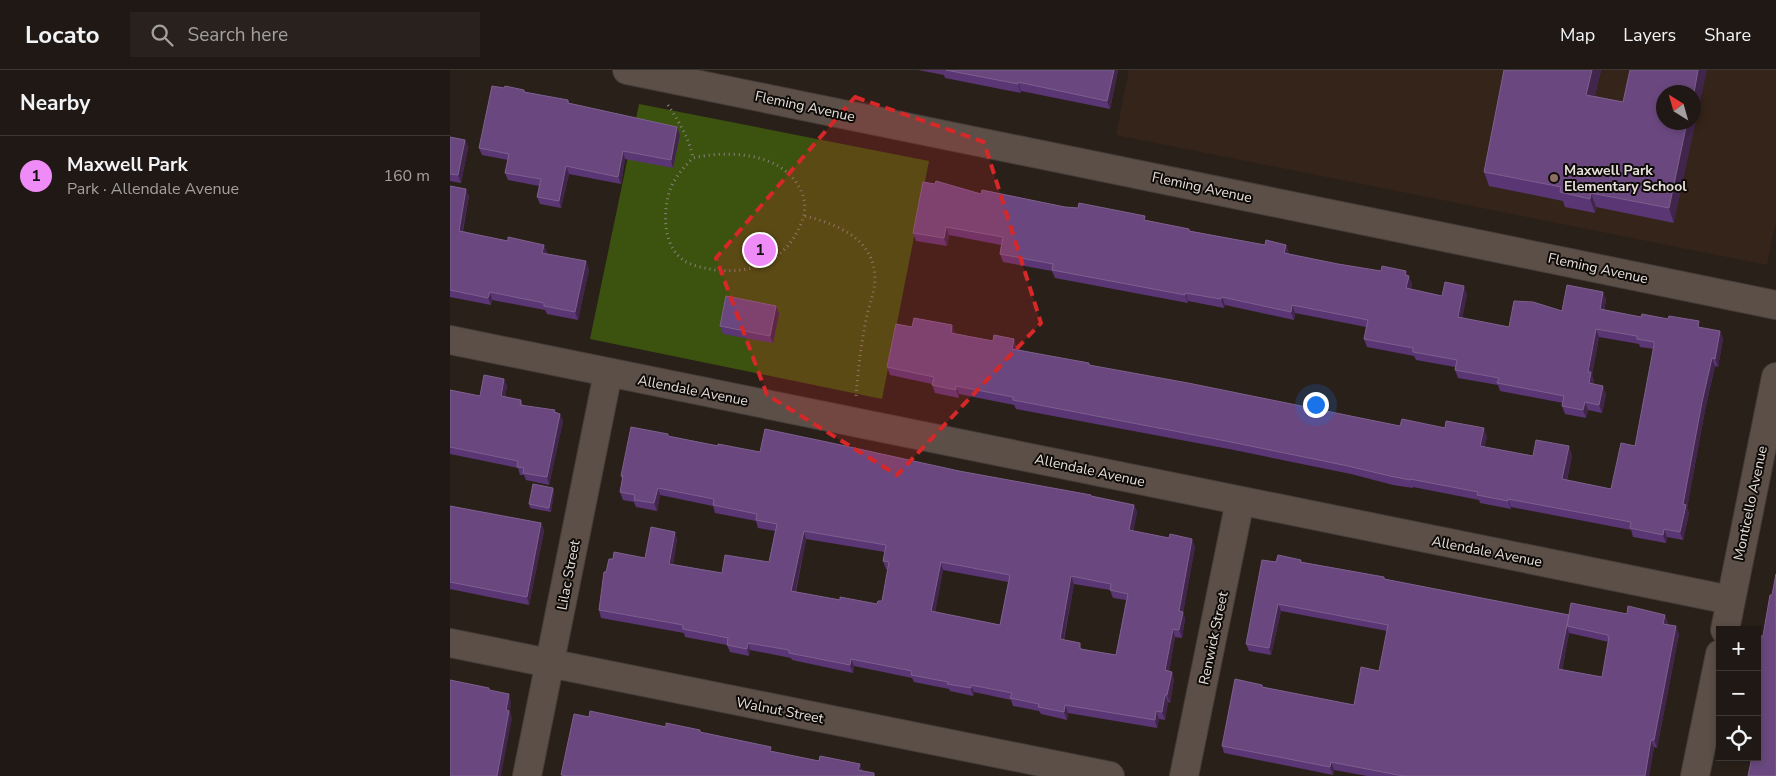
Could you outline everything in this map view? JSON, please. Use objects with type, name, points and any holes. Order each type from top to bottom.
[{"type":"street","name":"Fleming Avenue","points":[[637,72],[1776,305]]},
{"type":"street","name":"Allendale Avenue","points":[[450,340],[1730,600]]},
{"type":"street","name":"Lilac Street","points":[[527,776],[608,373]]},
{"type":"street","name":"Monticello Avenue","points":[[1725,626],[1776,377]]},
{"type":"street","name":"Renwick Street","points":[[1184,776],[1240,501]]},
{"type":"street","name":"Walnut Street","points":[[450,643],[1110,776]]},
{"type":"street","points":[[1695,776],[1717,671]]},
{"type":"path","points":[[637,72],[666,101],[684,130],[693,158]]},
{"type":"path","points":[[707,155],[742,155],[782,166],[797,182],[804,196],[805,216],[796,235],[783,252],[766,263],[743,270],[725,271],[703,268],[683,260],[672,247],[666,231],[666,213],[670,192],[680,172],[693,158],[707,155]]},
{"type":"path","points":[[805,216],[821,220],[850,233],[862,245],[871,259],[875,278],[862,340],[855,421]]},
{"type":"highlighted area","points":[[855,97],[984,142],[1041,323],[897,475],[767,395],[716,258]]},
{"type":"shaded area","name":"Maxwell Park Elementary School","points":[[1129,70],[1776,70],[1776,221],[1767,265],[1116,135]]},
{"type":"green space","points":[[639,104],[929,161],[882,399],[590,339]]},
{"type":"building","points":[[946,70],[1114,70],[1107,101],[1018,82],[1018,84]]},
{"type":"building","points":[[1504,70],[1592,70],[1586,95],[1623,102],[1630,70],[1698,70],[1695,85],[1656,85],[1656,130],[1685,130],[1669,208],[1591,193],[1590,199],[1560,192],[1561,187],[1484,172]]},
{"type":"building","points":[[492,86],[504,88],[505,86],[524,90],[524,92],[568,100],[568,103],[677,127],[671,160],[623,151],[618,177],[566,166],[559,201],[537,197],[541,179],[505,173],[509,154],[479,148]]},
{"type":"building","points":[[450,137],[465,140],[458,175],[450,174]]},
{"type":"building","points":[[936,181],[981,194],[982,190],[1065,207],[1078,208],[1079,203],[1145,216],[1144,220],[1189,229],[1189,231],[1265,245],[1266,240],[1286,245],[1284,253],[1338,264],[1381,271],[1382,266],[1406,271],[1405,275],[1409,276],[1406,288],[1442,296],[1445,282],[1464,286],[1458,317],[1509,327],[1514,301],[1533,302],[1562,311],[1567,285],[1603,292],[1600,309],[1641,317],[1642,314],[1668,319],[1669,316],[1699,321],[1698,327],[1720,331],[1715,359],[1712,358],[1702,402],[1683,504],[1686,505],[1680,532],[1664,529],[1663,535],[1630,528],[1631,522],[1477,495],[1478,492],[1013,400],[1013,397],[956,386],[956,390],[932,385],[934,377],[887,367],[896,324],[912,327],[914,318],[952,325],[951,333],[993,341],[994,335],[1014,339],[1012,349],[1400,426],[1402,419],[1445,428],[1446,421],[1484,428],[1480,446],[1533,456],[1536,440],[1569,446],[1562,479],[1611,489],[1621,443],[1635,446],[1654,342],[1637,339],[1637,336],[1596,329],[1588,372],[1591,372],[1589,383],[1603,386],[1599,405],[1585,402],[1583,410],[1562,406],[1564,396],[1497,383],[1499,378],[1455,370],[1457,360],[1413,352],[1413,348],[1364,339],[1368,320],[1292,305],[1291,312],[1222,297],[1221,299],[1185,293],[1185,295],[1052,270],[1053,264],[1000,254],[1003,237],[946,227],[944,238],[913,233],[923,182],[935,184]]},
{"type":"building","points":[[450,186],[466,189],[459,231],[508,241],[508,237],[544,245],[542,253],[586,261],[575,312],[544,306],[544,303],[490,292],[488,298],[450,290]]},
{"type":"building","points":[[726,296],[776,306],[770,336],[720,326]]},
{"type":"building","points":[[484,375],[504,379],[501,396],[521,400],[520,405],[555,410],[554,412],[560,414],[547,477],[523,473],[524,468],[517,467],[518,461],[450,447],[450,390],[480,396]]},
{"type":"building","points":[[631,427],[718,446],[718,444],[760,452],[765,429],[959,471],[1091,495],[1134,505],[1129,530],[1169,538],[1170,534],[1192,539],[1179,611],[1183,612],[1179,630],[1173,629],[1165,670],[1172,672],[1162,712],[1156,711],[1155,720],[1065,705],[1064,712],[1038,707],[1039,704],[1010,698],[1012,693],[971,685],[971,688],[947,684],[948,682],[911,675],[912,671],[851,659],[850,665],[789,653],[789,650],[748,643],[747,649],[727,645],[728,638],[683,629],[683,625],[599,610],[604,572],[606,572],[609,559],[613,559],[614,552],[645,558],[651,527],[675,532],[669,564],[722,573],[725,555],[769,562],[777,524],[756,520],[757,514],[713,505],[714,499],[658,488],[654,503],[634,500],[635,495],[620,492],[623,476],[621,476]],"holes":[[[804,531],[886,545],[883,561],[889,562],[882,601],[878,601],[877,604],[840,597],[840,600],[791,591]],[[941,562],[1010,575],[1000,625],[931,611]],[[1071,576],[1111,584],[1110,590],[1128,594],[1116,655],[1080,649],[1080,643],[1060,639]]]},
{"type":"building","points":[[533,484],[553,488],[549,508],[529,504]]},
{"type":"building","points":[[450,506],[541,523],[527,597],[450,582]]},
{"type":"building","points":[[1278,555],[1301,560],[1300,562],[1384,577],[1384,579],[1569,615],[1571,603],[1627,614],[1628,606],[1665,615],[1663,624],[1676,626],[1654,740],[1651,740],[1645,776],[1403,776],[1331,762],[1330,767],[1222,746],[1235,679],[1262,685],[1262,687],[1354,705],[1361,667],[1379,671],[1388,625],[1278,604],[1269,648],[1246,644],[1262,560],[1276,562]],"holes":[[[1568,618],[1567,626],[1608,635],[1602,677],[1558,669]]]},
{"type":"building","points":[[1776,574],[1776,776],[1748,776],[1751,761],[1761,761],[1761,636],[1763,636],[1770,595],[1772,595]]},
{"type":"building","points":[[450,680],[509,694],[506,710],[509,711],[497,776],[450,776]]},
{"type":"building","points":[[590,711],[666,727],[666,723],[700,730],[700,732],[771,747],[770,751],[819,761],[820,756],[860,764],[858,770],[874,773],[874,776],[561,775],[574,714],[589,717]]},
{"type":"place","name":"Maxwell Park Elementary School","points":[[1554,178]]},
{"type":"place","name":"Maxwell Park","points":[[760,250]]}]
